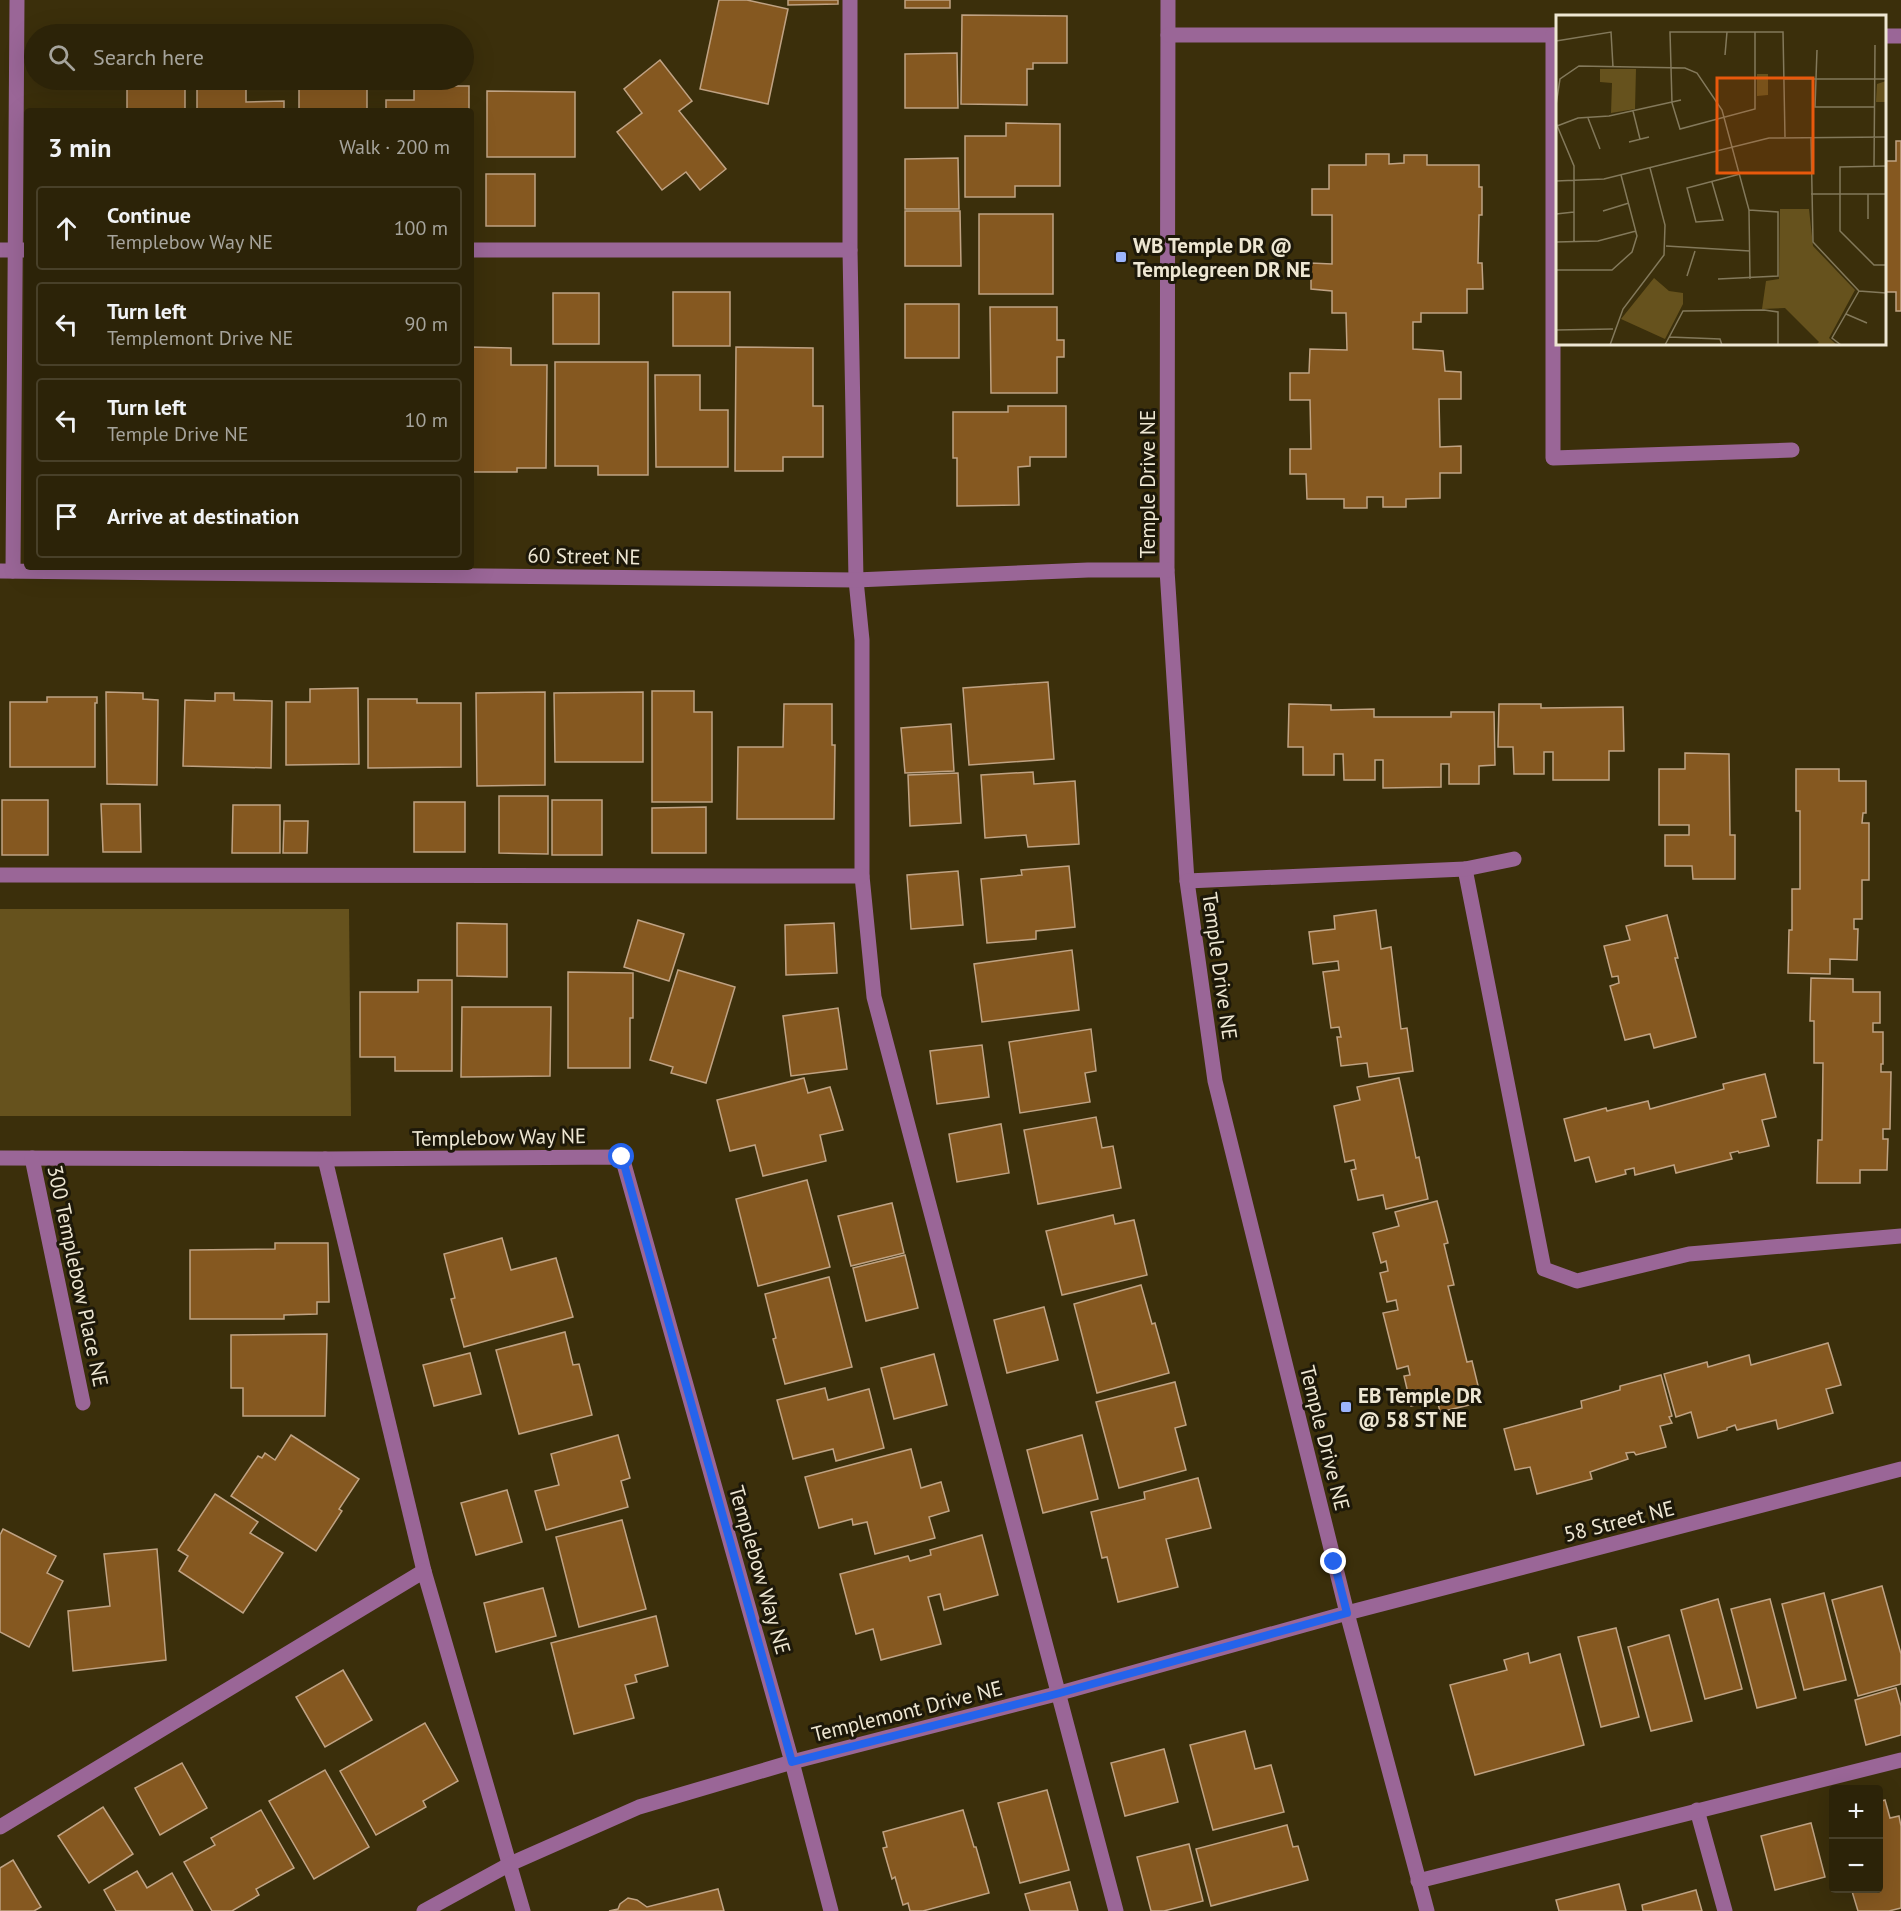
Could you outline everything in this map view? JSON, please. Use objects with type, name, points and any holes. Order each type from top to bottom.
[{"type":"street","points":[[7,571],[17,0]]},
{"type":"street","points":[[850,0],[850,250],[856,580],[862,640],[862,876],[874,997],[1116,1911]]},
{"type":"street","name":"Temple Drive NE","points":[[1168,0],[1167,570],[1187,882],[1215,1081],[1347,1613],[1426,1911]]},
{"type":"street","points":[[1168,35],[1555,35],[1553,458],[1792,450]]},
{"type":"street","points":[[474,250],[850,250]]},
{"type":"street","name":"60 Street NE","points":[[7,571],[856,580],[1088,570],[1167,570]]},
{"type":"street","points":[[1187,882],[1465,869],[1514,859]]},
{"type":"street","points":[[1465,869],[1544,1269],[1577,1281],[1689,1254],[1901,1236]]},
{"type":"street","points":[[0,875],[862,876]]},
{"type":"street","name":"Templebow Way NE","points":[[0,1158],[622,1157],[792,1762]]},
{"type":"street","name":"300 Templebow Place NE","points":[[32,1158],[83,1403]]},
{"type":"street","points":[[325,1159],[424,1571],[524,1911]]},
{"type":"street","name":"58 Street NE","points":[[1347,1613],[1901,1469]]},
{"type":"street","points":[[0,1827],[424,1571]]},
{"type":"street","name":"Templemont Drive NE","points":[[424,1911],[510,1864],[639,1807],[792,1762],[1060,1693],[1347,1613]]},
{"type":"street","points":[[1418,1881],[1901,1760]]},
{"type":"street","points":[[792,1762],[831,1911]]},
{"type":"street","points":[[1696,1810],[1725,1911]]},
{"type":"shaded area","points":[[0,909],[349,909],[351,1116],[0,1116]]},
{"type":"building","points":[[719,0],[747,0],[788,9],[768,104],[700,89]]},
{"type":"building","points":[[788,0],[838,0],[838,4],[788,5]]},
{"type":"building","points":[[905,0],[950,0],[950,8],[905,8]]},
{"type":"building","points":[[962,15],[1067,16],[1067,63],[1033,63],[1033,69],[1027,69],[1027,105],[961,104]]},
{"type":"building","points":[[957,53],[958,108],[905,108],[905,54]]},
{"type":"building","points":[[660,60],[692,101],[679,111],[726,169],[700,190],[686,172],[662,190],[617,132],[642,113],[624,89]]},
{"type":"building","points":[[127,90],[185,90],[185,108],[127,108]]},
{"type":"building","points":[[197,90],[246,90],[246,102],[284,101],[284,108],[197,108]]},
{"type":"building","points":[[299,90],[367,90],[367,108],[299,108]]},
{"type":"building","points":[[414,90],[469,90],[469,108],[386,108],[386,100],[414,100]]},
{"type":"building","points":[[487,91],[575,92],[575,157],[487,157]]},
{"type":"building","points":[[1006,123],[1060,124],[1060,186],[1015,186],[1015,197],[965,197],[965,136],[1006,136]]},
{"type":"building","points":[[1896,141],[1901,141],[1901,311],[1896,311],[1896,292],[1886,292],[1886,161],[1896,161]]},
{"type":"building","points":[[1366,154],[1389,154],[1389,164],[1404,163],[1404,155],[1427,155],[1427,165],[1479,165],[1479,187],[1482,187],[1478,263],[1482,263],[1483,289],[1467,289],[1467,313],[1421,313],[1421,322],[1413,322],[1413,349],[1443,351],[1445,371],[1461,372],[1461,399],[1439,399],[1440,447],[1461,446],[1461,473],[1440,473],[1440,498],[1406,499],[1406,507],[1383,507],[1383,497],[1367,497],[1367,508],[1344,508],[1344,499],[1307,499],[1306,474],[1290,474],[1290,449],[1311,449],[1310,400],[1290,400],[1290,373],[1309,373],[1310,349],[1347,350],[1346,313],[1332,313],[1332,291],[1311,289],[1311,263],[1332,264],[1332,215],[1312,215],[1312,189],[1329,189],[1329,165],[1366,165]]},
{"type":"building","points":[[958,158],[959,209],[905,209],[905,159]]},
{"type":"building","points":[[486,174],[535,174],[535,226],[486,226]]},
{"type":"building","points":[[905,211],[960,211],[961,266],[905,266]]},
{"type":"building","points":[[979,214],[1053,214],[1053,294],[979,294]]},
{"type":"building","points":[[673,292],[730,292],[730,346],[673,346]]},
{"type":"building","points":[[553,293],[599,293],[599,344],[553,344]]},
{"type":"building","points":[[905,304],[959,304],[959,358],[905,358]]},
{"type":"building","points":[[990,307],[1057,307],[1057,340],[1064,340],[1064,357],[1057,357],[1057,393],[991,393]]},
{"type":"building","points":[[474,347],[511,348],[511,365],[547,365],[546,468],[517,468],[517,472],[474,472]]},
{"type":"building","points":[[736,347],[813,348],[813,406],[823,406],[823,457],[783,457],[783,471],[735,471]]},
{"type":"building","points":[[555,362],[648,362],[648,475],[598,475],[598,466],[555,466]]},
{"type":"building","points":[[655,375],[700,375],[700,410],[728,410],[728,467],[656,467]]},
{"type":"building","points":[[1008,406],[1066,406],[1066,457],[1030,457],[1030,466],[1018,467],[1019,505],[957,506],[957,458],[953,458],[953,412],[1008,412]]},
{"type":"building","points":[[1048,682],[1054,759],[969,765],[963,688]]},
{"type":"building","points":[[358,688],[359,764],[286,765],[286,702],[310,702],[310,689]]},
{"type":"building","points":[[652,691],[694,691],[694,712],[712,712],[712,802],[652,802]]},
{"type":"building","points":[[106,692],[143,693],[143,699],[158,700],[157,785],[107,784]]},
{"type":"building","points":[[545,692],[545,785],[477,786],[476,693]]},
{"type":"building","points":[[643,692],[643,762],[555,762],[554,693]]},
{"type":"building","points":[[215,693],[234,693],[234,700],[272,701],[271,768],[183,766],[185,700],[215,701]]},
{"type":"building","points":[[47,697],[97,697],[97,703],[95,703],[95,767],[10,767],[10,702],[47,702]]},
{"type":"building","points":[[368,699],[417,699],[417,703],[461,703],[461,767],[368,768]]},
{"type":"building","points":[[784,704],[832,704],[832,745],[835,745],[834,819],[737,819],[738,747],[783,747]]},
{"type":"building","points":[[1289,704],[1331,705],[1331,710],[1374,709],[1374,717],[1451,717],[1451,712],[1494,712],[1495,765],[1479,766],[1479,784],[1449,784],[1449,764],[1441,764],[1441,787],[1383,788],[1383,760],[1375,760],[1375,780],[1344,780],[1343,754],[1334,754],[1334,775],[1303,775],[1303,747],[1288,747]]},
{"type":"building","points":[[1499,704],[1541,704],[1541,708],[1623,707],[1624,751],[1609,751],[1609,780],[1553,780],[1553,752],[1544,752],[1544,774],[1514,774],[1513,747],[1498,747]]},
{"type":"building","points":[[951,724],[954,771],[905,773],[901,728]]},
{"type":"building","points":[[1685,753],[1729,754],[1730,835],[1735,835],[1735,879],[1693,879],[1692,866],[1665,866],[1665,835],[1689,835],[1689,825],[1659,825],[1659,769],[1685,769]]},
{"type":"building","points":[[1796,769],[1839,769],[1839,781],[1866,781],[1866,813],[1863,813],[1862,823],[1869,823],[1869,880],[1862,880],[1862,919],[1854,919],[1854,929],[1858,929],[1857,960],[1830,959],[1830,974],[1788,973],[1789,930],[1792,930],[1792,889],[1800,889],[1800,811],[1796,811]]},
{"type":"building","points":[[1033,772],[1034,784],[1075,781],[1079,844],[1028,847],[1026,835],[985,838],[981,775]]},
{"type":"building","points":[[958,773],[961,823],[910,826],[908,775]]},
{"type":"building","points":[[499,796],[548,796],[548,854],[499,853]]},
{"type":"building","points":[[2,800],[48,800],[48,855],[2,855]]},
{"type":"building","points":[[552,800],[602,800],[602,855],[552,855]]},
{"type":"building","points":[[414,802],[465,802],[465,852],[414,852]]},
{"type":"building","points":[[101,804],[140,804],[141,852],[103,852]]},
{"type":"building","points":[[233,805],[280,805],[280,853],[232,853]]},
{"type":"building","points":[[706,807],[706,853],[652,853],[652,808]]},
{"type":"building","points":[[284,821],[308,821],[307,853],[283,853]]},
{"type":"building","points":[[1069,866],[1075,927],[1036,931],[1036,939],[987,943],[981,879],[1022,875],[1021,870]]},
{"type":"building","points":[[958,871],[963,925],[911,929],[907,875]]},
{"type":"building","points":[[1376,910],[1381,949],[1391,947],[1401,1029],[1407,1028],[1413,1071],[1369,1077],[1367,1063],[1341,1066],[1337,1037],[1341,1037],[1339,1027],[1331,1028],[1323,972],[1339,970],[1338,961],[1313,964],[1309,932],[1335,929],[1334,916]]},
{"type":"building","points":[[1667,915],[1678,958],[1675,958],[1696,1037],[1654,1048],[1650,1034],[1625,1040],[1610,986],[1619,983],[1618,976],[1612,977],[1604,946],[1630,940],[1626,926]]},
{"type":"building","points":[[638,920],[684,934],[669,981],[624,967]]},
{"type":"building","points":[[457,923],[507,924],[507,977],[457,976]]},
{"type":"building","points":[[834,923],[837,973],[786,975],[785,925]]},
{"type":"building","points":[[1072,950],[1079,1010],[982,1022],[974,964]]},
{"type":"building","points":[[678,970],[735,987],[706,1083],[671,1073],[673,1067],[650,1060]]},
{"type":"building","points":[[568,972],[633,973],[630,1068],[568,1068]]},
{"type":"building","points":[[1811,978],[1853,979],[1853,992],[1880,992],[1880,1023],[1873,1023],[1873,1032],[1883,1032],[1881,1072],[1891,1072],[1890,1129],[1883,1129],[1883,1139],[1888,1139],[1887,1170],[1860,1170],[1860,1183],[1817,1183],[1818,1140],[1822,1140],[1823,1063],[1814,1063],[1814,1021],[1810,1021]]},
{"type":"building","points":[[418,980],[452,980],[452,1071],[395,1071],[395,1057],[360,1057],[360,992],[418,992]]},
{"type":"building","points":[[462,1007],[551,1007],[550,1076],[461,1077]]},
{"type":"building","points":[[838,1008],[847,1069],[791,1076],[783,1016]]},
{"type":"building","points":[[1091,1029],[1096,1071],[1085,1073],[1090,1102],[1020,1113],[1009,1042]]},
{"type":"building","points":[[982,1045],[989,1097],[937,1104],[930,1051]]},
{"type":"building","points":[[1765,1074],[1776,1117],[1762,1120],[1769,1146],[1730,1153],[1732,1159],[1676,1173],[1674,1165],[1635,1175],[1634,1168],[1625,1170],[1626,1174],[1596,1182],[1589,1157],[1575,1161],[1564,1119],[1606,1108],[1607,1111],[1648,1101],[1650,1109],[1724,1089],[1723,1084]]},
{"type":"building","points":[[804,1078],[808,1093],[830,1087],[843,1130],[820,1135],[826,1161],[763,1176],[755,1145],[730,1151],[717,1100]]},
{"type":"building","points":[[1399,1078],[1416,1158],[1419,1157],[1428,1199],[1386,1209],[1383,1195],[1358,1200],[1351,1170],[1356,1169],[1354,1160],[1345,1162],[1334,1106],[1360,1100],[1357,1087]]},
{"type":"building","points":[[1096,1117],[1102,1148],[1113,1146],[1121,1188],[1038,1204],[1024,1130]]},
{"type":"building","points":[[1001,1124],[1009,1173],[957,1182],[949,1134]]},
{"type":"building","points":[[807,1180],[830,1267],[758,1286],[736,1199]]},
{"type":"building","points":[[1437,1201],[1448,1243],[1444,1244],[1454,1285],[1448,1286],[1467,1362],[1472,1361],[1482,1402],[1440,1412],[1437,1399],[1411,1406],[1404,1376],[1410,1375],[1408,1366],[1397,1369],[1383,1313],[1398,1310],[1396,1300],[1387,1302],[1380,1273],[1388,1271],[1386,1261],[1381,1263],[1373,1233],[1399,1226],[1395,1212]]},
{"type":"building","points":[[892,1203],[904,1253],[851,1266],[838,1216]]},
{"type":"building","points":[[1113,1215],[1115,1224],[1134,1220],[1147,1275],[1062,1295],[1046,1231]]},
{"type":"building","points":[[502,1238],[511,1270],[556,1258],[573,1317],[464,1347],[451,1299],[455,1298],[444,1254]]},
{"type":"building","points":[[275,1243],[328,1243],[329,1302],[317,1302],[317,1314],[284,1315],[284,1319],[190,1319],[190,1250],[275,1249]]},
{"type":"building","points":[[905,1255],[918,1308],[866,1321],[853,1268]]},
{"type":"building","points":[[829,1277],[852,1367],[785,1384],[773,1339],[776,1338],[765,1294]]},
{"type":"building","points":[[1141,1285],[1152,1324],[1155,1323],[1169,1373],[1097,1393],[1074,1304]]},
{"type":"building","points":[[1044,1307],[1058,1360],[1007,1373],[994,1320]]},
{"type":"building","points":[[565,1332],[573,1365],[579,1364],[592,1415],[519,1434],[496,1350]]},
{"type":"building","points":[[327,1334],[325,1416],[243,1416],[243,1388],[231,1388],[231,1335]]},
{"type":"building","points":[[1828,1343],[1841,1385],[1826,1389],[1833,1413],[1778,1429],[1776,1420],[1737,1430],[1735,1425],[1727,1430],[1698,1438],[1691,1412],[1676,1417],[1664,1374],[1707,1362],[1708,1367],[1749,1355],[1751,1365]]},
{"type":"building","points":[[470,1353],[481,1394],[434,1406],[423,1365]]},
{"type":"building","points":[[934,1354],[947,1405],[894,1419],[881,1368]]},
{"type":"building","points":[[1661,1375],[1672,1416],[1669,1417],[1672,1423],[1660,1426],[1666,1447],[1636,1455],[1634,1452],[1626,1453],[1628,1459],[1590,1472],[1592,1479],[1537,1494],[1530,1467],[1515,1470],[1504,1429],[1582,1408],[1581,1401],[1620,1390],[1620,1386]]},
{"type":"building","points":[[1175,1382],[1186,1425],[1175,1428],[1186,1470],[1119,1488],[1096,1402]]},
{"type":"building","points":[[825,1388],[828,1400],[869,1389],[884,1448],[836,1461],[833,1449],[793,1459],[777,1400]]},
{"type":"building","points":[[291,1435],[359,1479],[339,1509],[342,1511],[316,1551],[231,1496],[258,1456],[262,1458],[265,1453],[275,1460]]},
{"type":"building","points":[[618,1435],[630,1478],[621,1481],[628,1507],[546,1530],[535,1491],[559,1485],[551,1454]]},
{"type":"building","points":[[1082,1435],[1098,1499],[1043,1513],[1027,1450]]},
{"type":"building","points":[[911,1449],[921,1488],[941,1482],[949,1511],[929,1517],[935,1538],[875,1554],[867,1522],[853,1525],[852,1519],[819,1528],[805,1477]]},
{"type":"building","points":[[1198,1478],[1211,1528],[1166,1539],[1178,1587],[1118,1602],[1107,1557],[1102,1558],[1091,1512],[1145,1499],[1144,1492]]},
{"type":"building","points":[[507,1490],[522,1542],[476,1555],[461,1503]]},
{"type":"building","points":[[215,1494],[258,1522],[250,1533],[283,1553],[243,1613],[179,1571],[188,1556],[178,1550]]},
{"type":"building","points":[[622,1520],[646,1609],[579,1627],[556,1537]]},
{"type":"building","points":[[3,1529],[56,1556],[47,1573],[63,1581],[29,1647],[0,1632],[0,1535]]},
{"type":"building","points":[[982,1535],[998,1595],[944,1610],[940,1594],[928,1597],[941,1644],[881,1660],[873,1629],[856,1634],[840,1574],[908,1556],[910,1561],[931,1555],[930,1550]]},
{"type":"building","points":[[157,1549],[166,1660],[73,1671],[68,1611],[110,1606],[104,1554]]},
{"type":"building","points":[[1882,1586],[1901,1654],[1901,1684],[1858,1696],[1832,1600]]},
{"type":"building","points":[[543,1588],[556,1636],[496,1652],[484,1603]]},
{"type":"building","points":[[1824,1593],[1846,1680],[1804,1690],[1782,1604]]},
{"type":"building","points":[[1718,1599],[1742,1689],[1705,1699],[1681,1610]]},
{"type":"building","points":[[1770,1599],[1796,1698],[1757,1708],[1731,1609]]},
{"type":"building","points":[[656,1616],[668,1666],[635,1675],[637,1682],[625,1685],[634,1718],[574,1734],[551,1643]]},
{"type":"building","points":[[1616,1628],[1639,1717],[1601,1727],[1578,1637]]},
{"type":"building","points":[[1669,1635],[1692,1721],[1651,1731],[1628,1647]]},
{"type":"building","points":[[1528,1653],[1530,1663],[1560,1654],[1584,1745],[1475,1775],[1450,1685],[1507,1670],[1504,1660]]},
{"type":"building","points":[[343,1670],[372,1720],[325,1747],[296,1697]]},
{"type":"building","points":[[1896,1688],[1901,1706],[1901,1735],[1866,1745],[1855,1700]]},
{"type":"building","points":[[425,1723],[458,1781],[423,1801],[426,1807],[376,1835],[340,1771]]},
{"type":"building","points":[[1245,1731],[1255,1769],[1271,1765],[1284,1812],[1213,1830],[1190,1745]]},
{"type":"building","points":[[1164,1749],[1178,1802],[1125,1816],[1111,1763]]},
{"type":"building","points":[[182,1763],[207,1808],[160,1835],[135,1788]]},
{"type":"building","points":[[325,1770],[369,1847],[314,1879],[269,1801]]},
{"type":"building","points":[[1047,1790],[1069,1870],[1020,1883],[998,1803]]},
{"type":"building","points":[[1885,1800],[1890,1818],[1899,1816],[1901,1826],[1901,1908],[1889,1911],[1858,1911],[1853,1893],[1883,1893],[1883,1801]]},
{"type":"building","points":[[103,1807],[133,1854],[89,1883],[58,1836]]},
{"type":"building","points":[[261,1810],[294,1868],[256,1889],[259,1895],[232,1911],[212,1911],[184,1862],[215,1845],[211,1838]]},
{"type":"building","points":[[963,1810],[989,1893],[923,1911],[910,1911],[908,1903],[903,1905],[895,1877],[892,1879],[883,1848],[887,1847],[883,1832]]},
{"type":"building","points":[[1811,1823],[1825,1877],[1775,1890],[1761,1836]]},
{"type":"building","points":[[1287,1825],[1293,1847],[1298,1846],[1308,1880],[1211,1906],[1196,1849]]},
{"type":"building","points":[[1189,1844],[1203,1901],[1164,1911],[1151,1911],[1137,1857]]},
{"type":"building","points":[[13,1860],[41,1907],[34,1911],[0,1911],[0,1868]]},
{"type":"building","points":[[137,1871],[147,1888],[172,1873],[193,1911],[116,1911],[104,1890]]},
{"type":"building","points":[[1070,1882],[1078,1911],[1030,1911],[1025,1894]]},
{"type":"building","points":[[1619,1884],[1626,1911],[1559,1911],[1556,1900]]},
{"type":"building","points":[[718,1889],[724,1911],[609,1911],[618,1909],[620,1904],[628,1898],[637,1900],[647,1907]]},
{"type":"building","points":[[1696,1890],[1702,1911],[1643,1911],[1642,1905]]},
{"type":"place","name":"WB Temple DR @ Templegreen DR NE","points":[[1121,257]]},
{"type":"place","name":"EB Temple DR @ 58 ST NE","points":[[1346,1407]]},
{"type":"route","points":[[622,1157],[792,1762],[1060,1693],[1347,1613],[1334,1562]]}]
